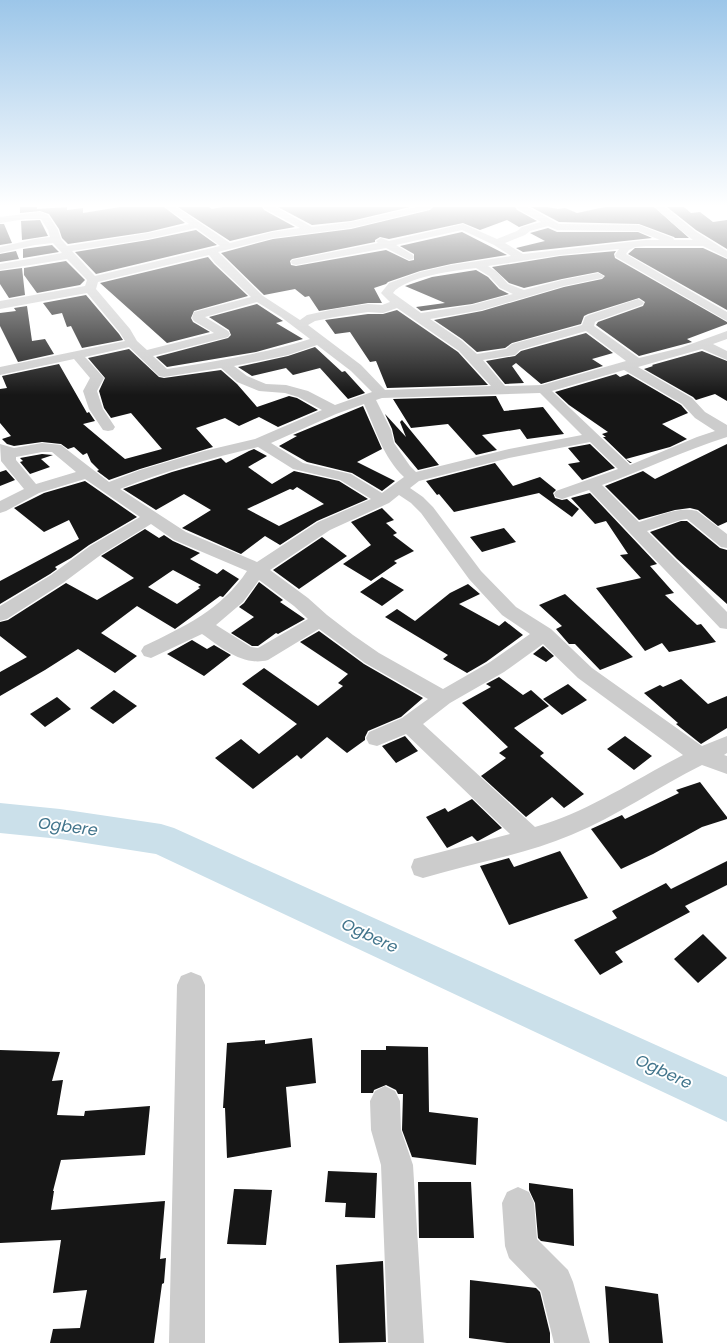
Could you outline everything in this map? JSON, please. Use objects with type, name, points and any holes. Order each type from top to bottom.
[{"type":"street","points":[[81,270],[126,332],[132,343],[164,373],[224,364],[283,352],[318,340]]},
{"type":"street","points":[[0,305],[92,284],[134,270]]},
{"type":"street","points":[[230,270],[259,298],[356,368],[375,396],[387,443],[404,469],[406,483],[417,500],[427,510],[476,575],[509,611],[544,634],[585,673],[699,755],[727,765]]},
{"type":"street","points":[[447,270],[424,274],[393,286],[387,293],[398,303],[459,344],[474,358],[502,391]]},
{"type":"street","points":[[487,270],[493,274],[504,286],[523,294]]},
{"type":"street","points":[[420,317],[461,311],[580,279],[598,276],[588,270]]},
{"type":"street","points":[[648,270],[695,299],[721,309],[727,317]]},
{"type":"street","points":[[145,354],[224,334],[198,318],[198,315],[259,298]]},
{"type":"street","points":[[297,324],[306,322],[311,318],[335,313],[368,308],[383,309],[398,303]]},
{"type":"street","points":[[588,327],[589,320],[593,318],[638,304]]},
{"type":"street","points":[[474,358],[510,352],[516,347],[588,327]]},
{"type":"street","points":[[588,327],[631,364],[687,401],[692,410],[703,419],[727,432]]},
{"type":"street","points":[[108,488],[152,471],[210,454],[260,442],[335,410],[375,396],[543,389],[631,364],[684,351],[727,335]]},
{"type":"street","points":[[0,371],[132,343]]},
{"type":"street","points":[[702,344],[727,356]]},
{"type":"street","points":[[76,354],[97,378],[90,391],[96,409],[108,427]]},
{"type":"street","points":[[224,364],[242,379],[264,388],[286,389],[303,394],[318,403],[335,410]]},
{"type":"street","points":[[543,389],[628,471]]},
{"type":"street","points":[[562,494],[628,471],[702,440],[727,432]]},
{"type":"street","points":[[151,651],[202,626],[233,603],[248,585],[257,569],[270,564],[324,526],[383,500],[406,483],[509,454],[593,437]]},
{"type":"street","points":[[260,442],[298,466],[345,477],[383,500]]},
{"type":"street","points":[[4,451],[17,453],[49,446],[64,453],[108,488],[180,536],[257,569],[301,602],[320,620],[372,658],[444,698]]},
{"type":"street","points":[[4,451],[9,461],[33,490]]},
{"type":"street","points":[[0,508],[33,490],[88,473]]},
{"type":"street","points":[[592,484],[727,623]]},
{"type":"street","points":[[636,529],[679,515],[691,514],[727,543]]},
{"type":"street","points":[[0,615],[57,580],[96,550],[151,516]]},
{"type":"street","points":[[202,626],[247,654],[261,655],[320,620]]},
{"type":"street","points":[[377,738],[409,724],[444,698],[497,667],[544,634]]},
{"type":"street","points":[[409,724],[530,838]]},
{"type":"street","points":[[423,867],[530,838],[580,820],[699,755],[727,744]]},
{"type":"street","points":[[187,1343],[191,985]]},
{"type":"street","points":[[385,1101],[386,1130],[397,1165],[406,1343]]},
{"type":"street","points":[[518,1202],[521,1246],[556,1282],[572,1343]]},
{"type":"building","points":[[22,270],[25,295],[9,298],[0,284],[0,271]]},
{"type":"building","points":[[24,270],[75,270],[85,280],[80,285],[37,293],[24,275]]},
{"type":"building","points":[[92,270],[114,270],[96,274]]},
{"type":"building","points":[[155,270],[220,270],[248,296],[194,311],[191,318],[193,322],[210,332],[167,343],[100,283]]},
{"type":"building","points":[[238,270],[426,270],[374,288],[382,303],[368,303],[319,311],[309,296],[305,297],[295,289],[264,295]]},
{"type":"building","points":[[476,270],[488,277],[499,289],[509,294],[472,304],[421,311],[416,307],[445,303],[405,286],[432,277]]},
{"type":"building","points":[[495,270],[635,270],[727,322],[727,324],[687,339],[692,342],[639,356],[596,325],[598,322],[643,306],[645,302],[639,298],[588,314],[584,316],[581,324],[512,343],[505,348],[477,352],[462,339],[434,320],[482,311],[564,287],[602,279],[605,276],[598,272],[524,288],[509,283]]},
{"type":"building","points":[[656,270],[727,270],[727,310]]},
{"type":"building","points":[[86,295],[123,340],[82,348],[71,326],[67,327],[62,313],[52,315],[43,303]]},
{"type":"building","points":[[257,304],[283,321],[276,323],[303,339],[256,352],[167,367],[156,357],[228,338],[231,335],[229,330],[209,317]]},
{"type":"building","points":[[27,306],[32,341],[45,339],[54,354],[18,362],[0,326],[0,313],[16,311],[14,308]]},
{"type":"building","points":[[397,310],[458,352],[488,385],[387,388],[376,361],[370,362],[350,332],[335,334],[325,320],[368,314],[383,314]]},
{"type":"building","points":[[586,333],[613,353],[592,359],[603,366],[541,384],[516,363],[512,366],[524,383],[505,384],[486,361],[515,356],[521,351]]},
{"type":"building","points":[[315,347],[342,372],[345,371],[365,393],[348,399],[320,368],[293,375],[286,368],[252,376],[238,367],[288,356]]},
{"type":"building","points":[[129,349],[159,377],[164,378],[221,370],[237,384],[257,407],[289,396],[297,398],[318,410],[278,427],[259,417],[239,426],[225,418],[196,428],[213,447],[109,480],[97,471],[99,470],[91,462],[87,453],[83,455],[74,447],[68,449],[61,444],[42,442],[14,446],[7,444],[2,439],[11,436],[0,423],[0,389],[7,388],[2,376],[59,364],[87,413],[89,412],[95,421],[83,424],[114,450],[125,459],[162,449],[131,413],[111,418],[104,408],[99,391],[105,378],[88,358]]},
{"type":"building","points":[[702,351],[727,361],[727,401],[715,394],[696,400],[644,369],[653,366],[652,365]]},
{"type":"building","points":[[616,374],[620,377],[628,374],[681,405],[688,413],[662,424],[687,439],[670,447],[626,459],[632,463],[630,463],[603,437],[606,437],[602,434],[608,432],[569,405],[555,392]]},
{"type":"building","points":[[496,396],[504,411],[543,407],[564,434],[527,439],[520,429],[482,435],[497,450],[476,455],[448,424],[411,428],[393,399]]},
{"type":"building","points":[[363,406],[382,449],[357,462],[395,481],[382,491],[352,473],[307,462],[279,446],[297,436],[293,435]]},
{"type":"building","points":[[385,414],[406,437],[400,422],[402,420],[439,465],[418,470],[395,442],[392,429]]},
{"type":"building","points":[[590,444],[615,468],[582,480],[568,464],[580,462],[568,448]]},
{"type":"building","points":[[727,444],[727,522],[718,526],[698,510],[690,508],[675,510],[639,520],[605,486],[643,471],[655,479]]},
{"type":"building","points":[[254,449],[267,456],[248,467],[272,484],[294,471],[339,481],[368,499],[317,521],[280,545],[265,536],[241,554],[182,528],[211,510],[184,494],[156,510],[123,489],[172,472],[221,458],[226,463]],"holes":[[[297,487],[324,504],[279,526],[247,509]]]},
{"type":"building","points":[[42,454],[53,455],[41,459],[50,467],[30,474],[20,462],[23,461],[20,458]]},
{"type":"building","points":[[495,463],[513,486],[540,477],[556,490],[553,493],[555,498],[562,500],[567,499],[579,509],[572,517],[539,493],[454,512],[439,494],[437,495],[426,481]]},
{"type":"building","points":[[6,470],[15,480],[0,486],[0,472]]},
{"type":"building","points":[[85,481],[137,517],[89,545],[55,567],[57,569],[50,574],[0,604],[0,581],[79,539],[69,520],[44,532],[14,508],[44,493]]},
{"type":"building","points":[[590,493],[657,564],[650,566],[674,593],[665,595],[697,625],[701,624],[716,642],[669,652],[662,643],[645,651],[596,588],[641,578],[620,555],[628,554],[606,521],[595,524],[571,498]]},
{"type":"building","points":[[382,508],[394,520],[386,523],[397,533],[393,535],[414,551],[394,561],[397,563],[371,581],[343,564],[371,545],[351,522]]},
{"type":"building","points":[[681,521],[687,521],[720,548],[727,550],[727,604],[677,559],[650,532]]},
{"type":"building","points":[[504,528],[516,542],[482,552],[470,537]]},
{"type":"building","points":[[145,529],[159,538],[164,535],[173,541],[200,553],[190,559],[217,574],[223,569],[239,579],[223,597],[220,596],[175,629],[137,606],[101,633],[137,656],[115,673],[78,649],[0,696],[0,672],[27,657],[0,636],[0,622],[8,620],[66,583],[97,600],[134,578],[101,556]],"holes":[[[173,570],[201,585],[198,587],[200,588],[177,604],[148,587]]]},
{"type":"building","points":[[322,537],[347,556],[299,589],[273,570]]},
{"type":"building","points":[[382,577],[404,590],[382,606],[360,592]]},
{"type":"building","points":[[259,582],[283,600],[280,602],[305,619],[278,634],[276,633],[258,646],[252,646],[231,633],[254,617],[239,607],[244,603]]},
{"type":"building","points":[[468,584],[480,594],[459,604],[499,626],[505,621],[523,635],[486,662],[467,673],[443,659],[448,655],[385,617],[397,609],[415,621],[450,593]]},
{"type":"building","points":[[565,594],[633,657],[600,670],[575,644],[569,644],[556,629],[562,626],[539,605]]},
{"type":"building","points":[[319,631],[364,664],[423,698],[401,717],[368,731],[365,740],[347,753],[327,737],[301,759],[297,755],[253,789],[215,758],[241,739],[259,754],[297,724],[242,684],[264,668],[318,706],[343,686],[338,683],[348,674],[300,642]]},
{"type":"building","points":[[192,640],[207,649],[214,645],[231,655],[204,676],[167,654]]},
{"type":"building","points":[[543,646],[554,656],[546,662],[533,654]]},
{"type":"building","points":[[499,677],[523,695],[531,690],[549,706],[514,728],[544,753],[540,756],[584,794],[564,808],[552,797],[526,817],[481,776],[506,758],[499,753],[508,747],[462,703],[491,687],[486,684]]},
{"type":"building","points":[[681,679],[708,704],[727,696],[727,728],[701,744],[676,724],[678,723],[644,693],[660,685],[663,687]]},
{"type":"building","points":[[568,684],[587,700],[562,715],[543,699]]},
{"type":"building","points":[[114,690],[137,706],[113,724],[90,708]]},
{"type":"building","points":[[57,697],[71,709],[45,727],[30,714]]},
{"type":"building","points":[[405,736],[418,751],[396,763],[382,746]]},
{"type":"building","points":[[625,736],[652,756],[634,770],[607,749]]},
{"type":"building","points":[[700,782],[727,819],[702,827],[653,854],[621,869],[591,829],[622,815],[625,819],[679,793],[676,790]]},
{"type":"building","points":[[472,799],[502,828],[478,841],[472,836],[447,848],[426,817],[445,808],[448,812]]},
{"type":"building","points":[[560,851],[588,898],[509,925],[480,866],[509,858],[514,867]]},
{"type":"building","points":[[727,861],[727,885],[685,906],[690,912],[615,952],[623,962],[600,975],[574,940],[617,918],[612,911],[666,883],[671,889]]},
{"type":"building","points":[[703,934],[727,958],[698,983],[674,959]]},
{"type":"building","points":[[312,1038],[316,1083],[286,1087],[291,1147],[227,1158],[225,1108],[223,1108],[227,1043],[265,1040],[265,1044]]},
{"type":"building","points":[[386,1046],[428,1047],[429,1112],[478,1118],[476,1165],[412,1157],[402,1130],[403,1094],[398,1094],[396,1090],[386,1085],[374,1090],[373,1093],[361,1093],[361,1050],[386,1050]]},
{"type":"building","points":[[0,1050],[60,1052],[52,1081],[63,1080],[57,1115],[84,1116],[85,1111],[150,1106],[145,1155],[61,1160],[53,1191],[51,1210],[165,1201],[160,1259],[166,1258],[164,1283],[162,1284],[154,1343],[50,1343],[53,1329],[80,1328],[87,1290],[53,1293],[61,1240],[0,1243]]},
{"type":"building","points":[[328,1171],[377,1173],[375,1218],[345,1217],[346,1203],[325,1202]]},
{"type":"building","points":[[418,1182],[471,1182],[474,1238],[419,1238]]},
{"type":"building","points":[[529,1183],[573,1189],[574,1246],[541,1241],[538,1238],[535,1203],[529,1190]]},
{"type":"building","points":[[234,1189],[272,1190],[266,1245],[227,1244]]},
{"type":"building","points":[[383,1261],[386,1342],[339,1343],[336,1265]]},
{"type":"building","points":[[470,1280],[536,1288],[540,1292],[550,1333],[550,1343],[507,1343],[469,1338]]},
{"type":"building","points":[[605,1286],[658,1294],[663,1343],[609,1343]]},
{"type":"waterway","name":"Ogbere","points":[[0,818],[60,824],[161,839],[727,1100]]}]
